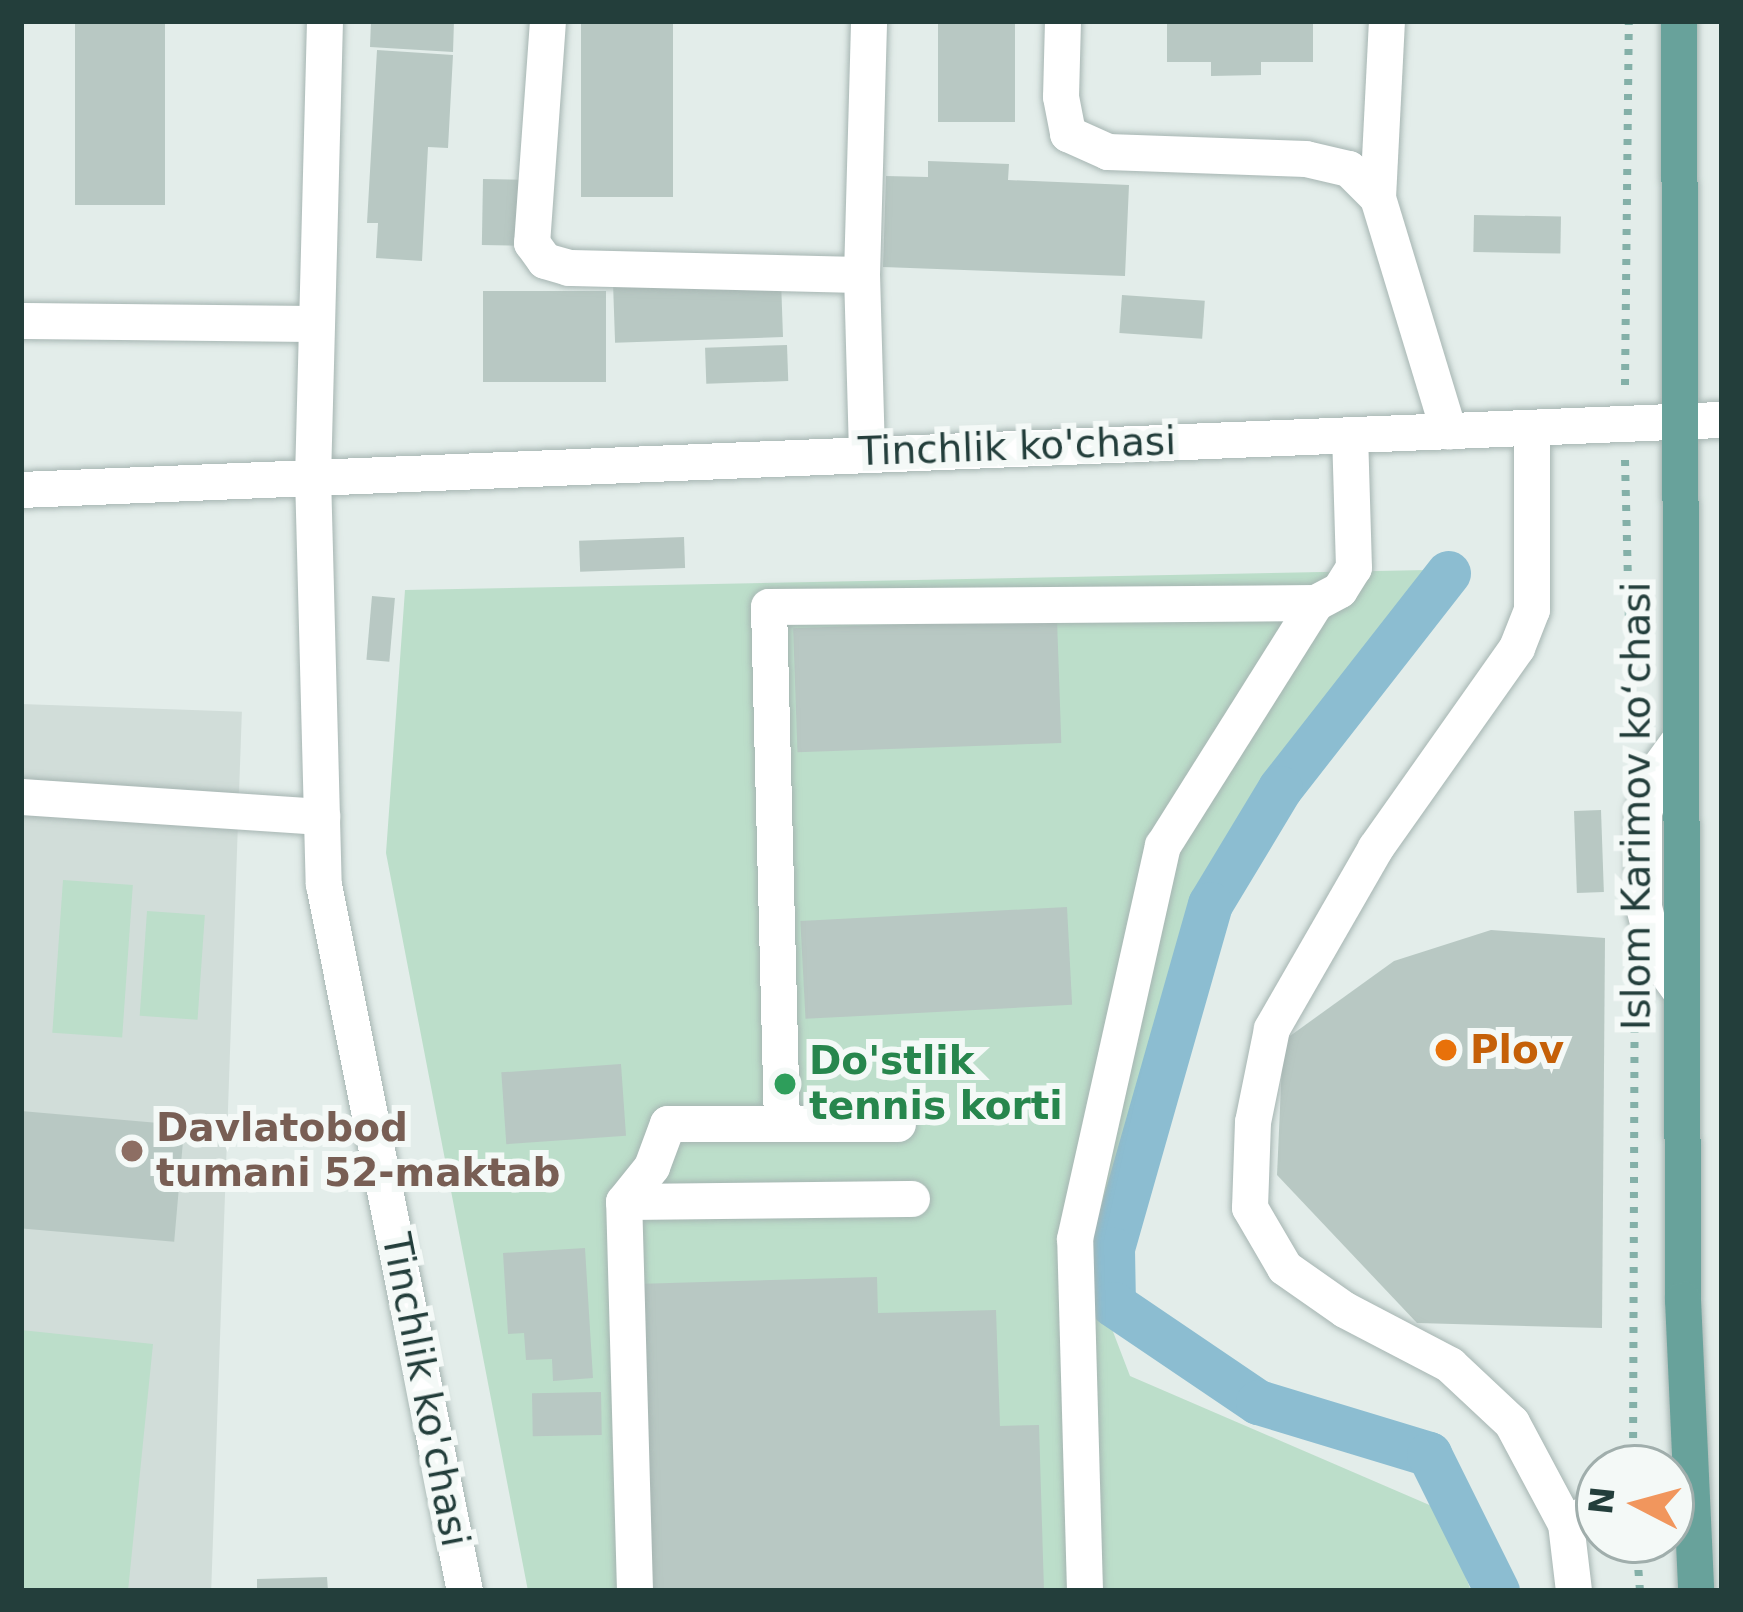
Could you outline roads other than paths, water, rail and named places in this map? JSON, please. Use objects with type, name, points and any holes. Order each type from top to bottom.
[{"type":"main road","name":"Islom Karimov koʻchasi","points":[[1679,21],[1682,1444]]},
{"type":"street","points":[[313,476],[325,21]]},
{"type":"street","points":[[548,21],[532,243],[545,261],[569,268],[862,275]]},
{"type":"street","points":[[868,453],[862,275],[869,21]]},
{"type":"street","points":[[1063,21],[1060,97],[1068,134],[1108,152],[1306,158],[1349,169],[1378,198]]},
{"type":"street","points":[[1387,21],[1378,198],[1449,431]]},
{"type":"street","points":[[21,321],[317,325]]},
{"type":"street","name":"Tinchlik ko'chasi","points":[[21,490],[1722,420]]},
{"type":"street","points":[[1532,428],[1532,610],[1517,648],[1376,848],[1272,1029],[1253,1122],[1250,1208],[1285,1268],[1345,1310],[1450,1365],[1512,1424],[1575,1507]]},
{"type":"street","points":[[782,1124],[770,608],[1316,603],[1340,590],[1354,568],[1350,435]]},
{"type":"street","name":"Tinchlik ko'chasi","points":[[313,476],[324,885],[465,1591]]},
{"type":"street","points":[[1085,1591],[1075,1239],[1163,846],[1316,603]]},
{"type":"street","points":[[21,797],[322,817]]},
{"type":"street","points":[[635,1591],[624,1202],[652,1167],[668,1124],[898,1124]]},
{"type":"street","points":[[624,1202],[912,1199]]},
{"type":"waterway","points":[[1448,573],[1280,788],[1210,904],[1112,1249],[1113,1304],[1258,1402],[1429,1454],[1497,1591]]},
{"type":"place","name":"Plov","points":[[1446,1050]]},
{"type":"place","name":"Do'stlik tennis korti","points":[[785,1084]]},
{"type":"place","name":"Davlatobod tumani 52-maktab","points":[[132,1151]]}]
